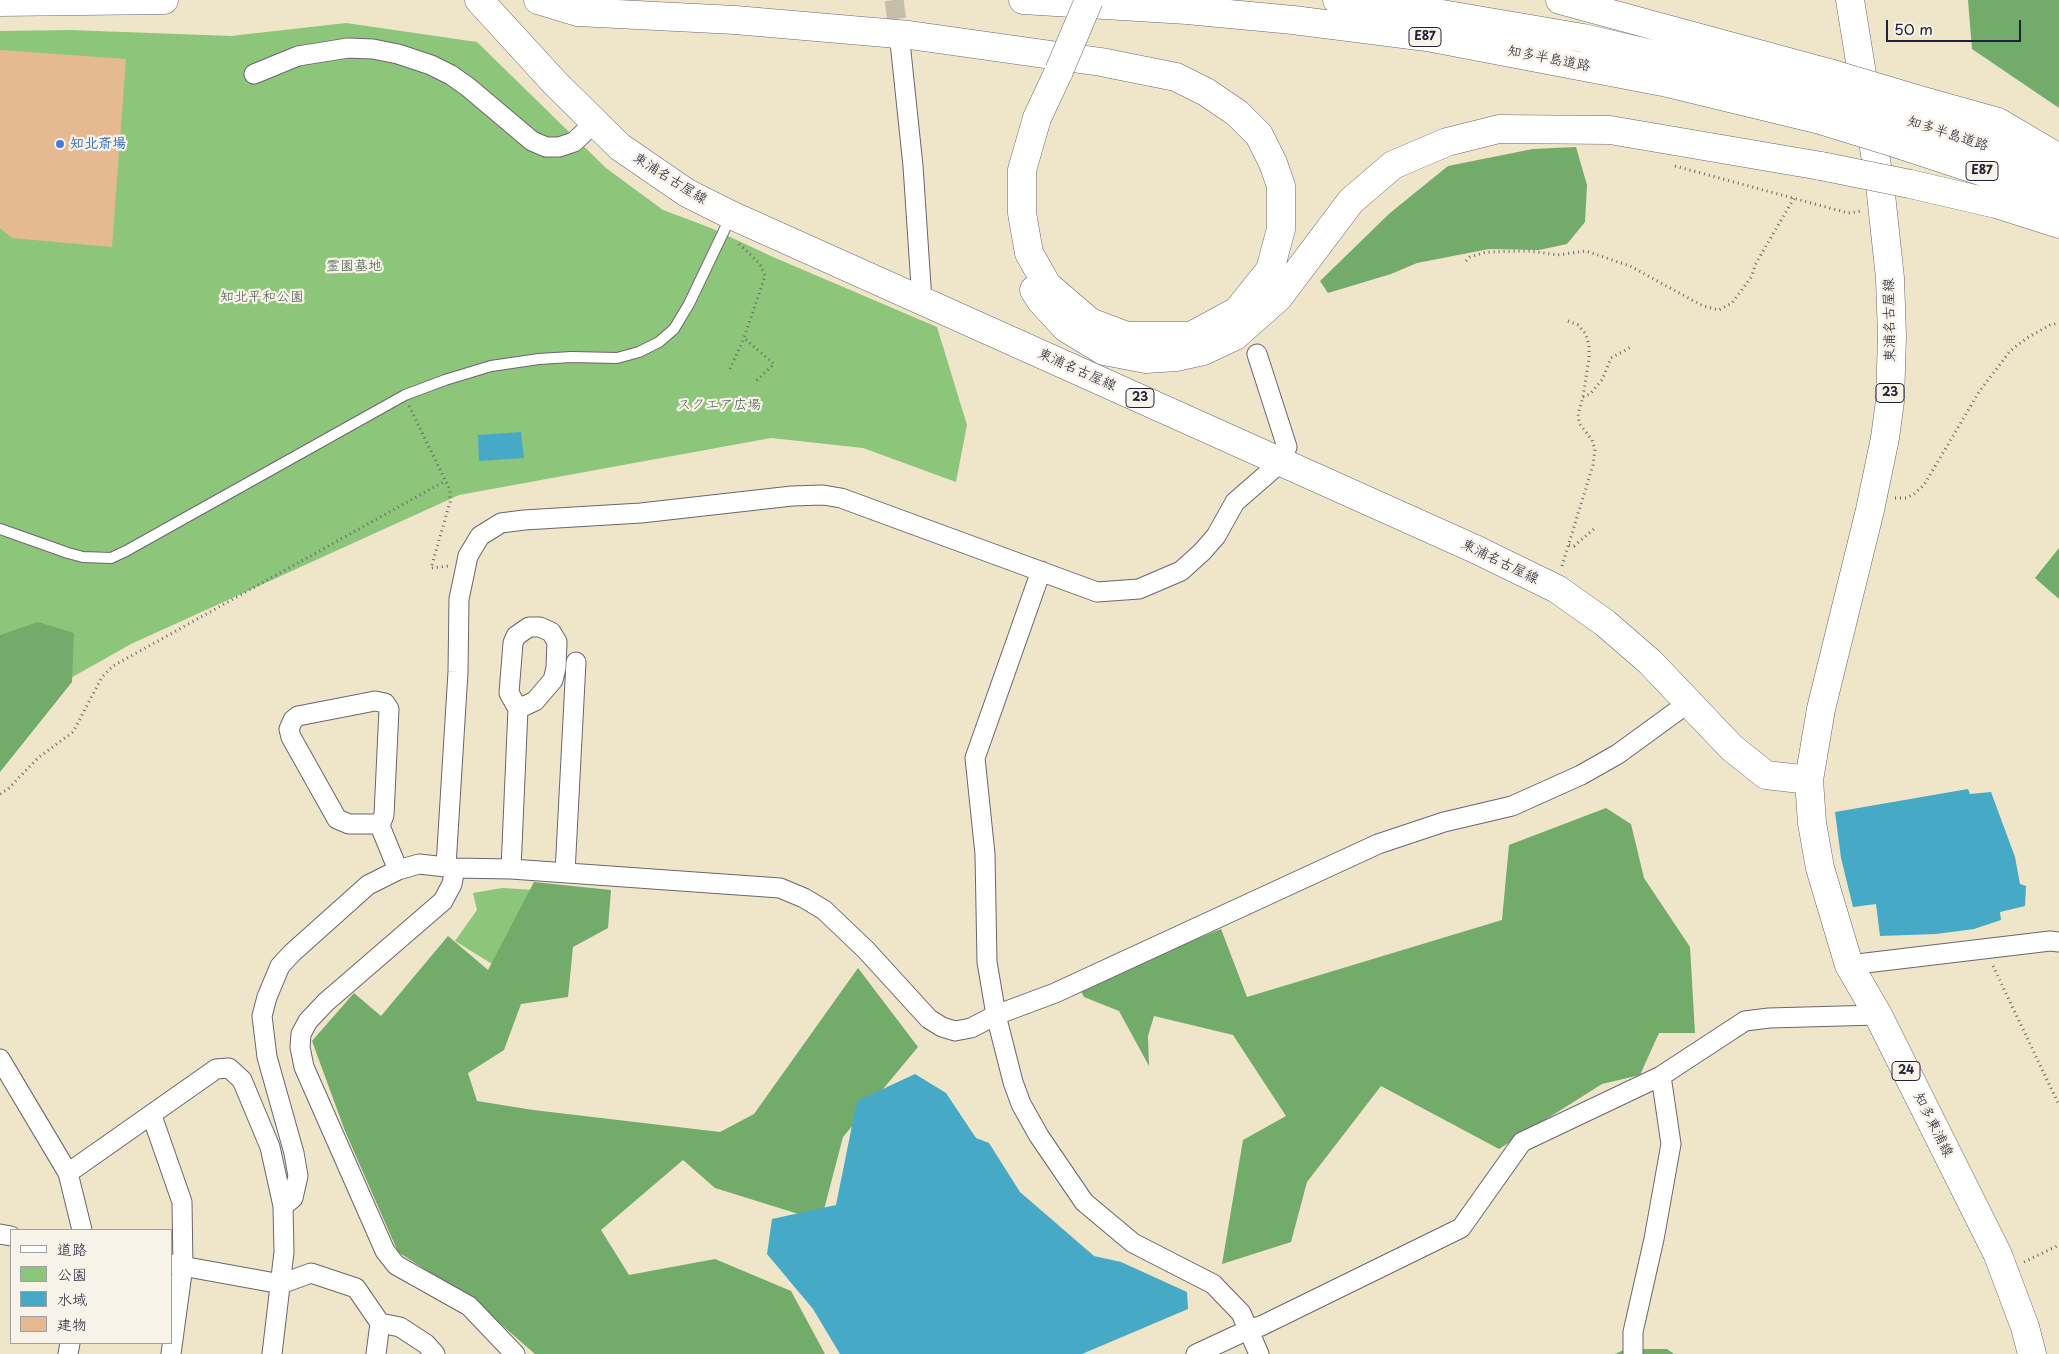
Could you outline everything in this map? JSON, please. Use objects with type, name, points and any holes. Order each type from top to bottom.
[{"type":"main road","points":[[0,2],[164,0]]},
{"type":"main road","name":"東浦名古屋線","points":[[479,0],[556,84],[620,147],[727,223],[922,301],[1476,548],[1557,589],[1605,623],[1650,662],[1732,748],[1766,775],[1809,780],[1821,709],[1874,494],[1890,401],[1892,336],[1890,278],[1883,209],[1850,0]]},
{"type":"main road","points":[[538,0],[578,12],[735,20],[908,35],[1101,62],[1176,76],[1206,92],[1237,113],[1259,135],[1273,162],[1281,186],[1281,229],[1270,270],[1237,312],[1191,336],[1127,336],[1090,322],[1047,285],[1029,253],[1022,213],[1022,170],[1037,118],[1050,71],[1070,0]]},
{"type":"main road","name":"知多半島道路","points":[[1023,0],[1187,10],[1293,20],[1427,37],[1663,82],[1825,97]]},
{"type":"main road","points":[[1089,0],[1016,133],[1009,161],[1006,190],[1008,222],[1013,246],[1025,276],[1041,302],[1066,328],[1104,351],[1146,359],[1176,357],[1203,351],[1235,336],[1278,298],[1351,201],[1393,165],[1447,142],[1499,130],[1610,130],[1821,166],[1910,184],[1996,204],[2059,224]]},
{"type":"main road","name":"知多半島道路","points":[[1337,0],[1430,12],[1583,38],[1736,73],[1909,122],[2059,170]]},
{"type":"main road","points":[[1560,0],[1825,97],[1909,122],[1998,122],[2059,158]]},
{"type":"main road","name":"知多半島道路","points":[[1909,122],[2059,196]]},
{"type":"main road","name":"知多東浦線","points":[[1809,780],[1812,823],[1820,868],[1849,965],[1878,1016],[1974,1205],[2004,1271],[2032,1354]]},
{"type":"street","points":[[900,42],[914,166],[922,301]]},
{"type":"street","points":[[254,74],[298,56],[348,48],[372,49],[398,54],[451,75],[532,141],[546,147],[559,147],[574,142],[595,122]]},
{"type":"street","points":[[515,1354],[469,1306],[396,1266],[386,1251],[304,1067],[300,1047],[301,1034],[304,1028],[326,1002],[443,901],[452,884],[459,599],[468,556],[480,536],[500,523],[524,520],[696,508],[792,496],[823,496],[841,498],[1097,592],[1139,589],[1181,571],[1216,536],[1235,502],[1281,462],[1287,447],[1257,354]]},
{"type":"street","points":[[1041,571],[975,758],[985,854],[986,962],[996,1015],[1013,1082],[1021,1104],[1039,1136],[1084,1202],[1133,1243],[1214,1284],[1241,1313],[1250,1329],[1259,1354]]},
{"type":"street","points":[[566,873],[576,662]]},
{"type":"street","points":[[380,826],[374,824],[349,824],[337,819],[291,737],[289,729],[293,720],[298,716],[375,701],[385,703],[389,709],[384,815],[380,826],[398,870]]},
{"type":"street","points":[[283,1206],[293,1198],[298,1176],[294,1153],[267,1057],[262,1016],[267,996],[280,966],[292,953],[368,885],[398,870],[419,864],[780,888],[804,898],[824,910],[866,950],[929,1019],[942,1027],[955,1031],[971,1028],[996,1015],[1055,993],[1378,844],[1444,822],[1512,806],[1581,775],[1618,754],[1688,703]]},
{"type":"street","points":[[512,869],[518,709]]},
{"type":"street","points":[[1849,965],[2050,941],[2059,942]]},
{"type":"street","points":[[1196,1354],[1250,1329],[1261,1326],[1461,1228],[1522,1142],[1661,1076],[1745,1021],[1769,1018],[1878,1016]]},
{"type":"street","points":[[0,1059],[68,1173],[82,1229]]},
{"type":"street","points":[[68,1173],[216,1070],[229,1068],[242,1080],[258,1115],[270,1147],[283,1206],[284,1252],[272,1354]]},
{"type":"street","points":[[1633,1354],[1633,1332],[1654,1239],[1671,1144],[1661,1076]]},
{"type":"street","points":[[152,1116],[182,1202],[172,1339]]},
{"type":"street","points":[[177,1265],[281,1284],[311,1273],[356,1288],[380,1323],[376,1354]]},
{"type":"street","points":[[380,1323],[400,1327],[426,1344],[435,1354]]},
{"type":"lane","points":[[0,529],[83,557],[111,558],[134,547],[404,396],[445,380],[491,366],[563,358],[617,358],[640,352],[659,342],[674,329],[689,304],[727,223]]},
{"type":"path","points":[[1668,164],[1848,213],[1883,209]]},
{"type":"path","points":[[1466,261],[1470,257],[1486,252],[1530,251],[1557,255],[1586,251],[1630,266],[1703,306],[1719,310],[1732,304],[1752,276],[1755,266],[1794,198]]},
{"type":"path","points":[[727,223],[760,264],[765,276],[744,338],[730,370]]},
{"type":"path","points":[[1557,589],[1593,465],[1595,449],[1592,440],[1578,423],[1578,414],[1583,397],[1589,358],[1589,344],[1585,333],[1578,325],[1568,321]]},
{"type":"path","points":[[1874,494],[1906,498],[1924,485],[1979,392],[2010,351],[2050,325],[2059,323]]},
{"type":"path","points":[[744,338],[774,364],[755,382]]},
{"type":"path","points":[[1583,397],[1590,394],[1602,380],[1611,358],[1615,354],[1631,347]]},
{"type":"path","points":[[404,396],[450,490],[450,502],[431,568],[466,565]]},
{"type":"path","points":[[0,794],[38,758],[73,732],[102,677],[113,666],[446,481]]},
{"type":"path","points":[[1569,545],[1574,546],[1594,528]]},
{"type":"path","points":[[1990,948],[1992,964],[2059,1105]]},
{"type":"path","points":[[2004,1271],[2059,1245]]},
{"type":"green space","points":[[1968,0],[2059,0],[2059,108],[1972,49]]},
{"type":"green space","name":"知北平和公園","points":[[346,23],[477,42],[606,168],[663,210],[711,228],[773,257],[937,327],[967,425],[956,482],[863,448],[771,438],[459,495],[131,644],[0,718],[0,31],[70,30],[231,36]]},
{"type":"green space","points":[[1576,147],[1587,185],[1585,222],[1567,244],[1539,250],[1489,249],[1417,263],[1391,274],[1328,293],[1320,281],[1390,213],[1448,166],[1533,149]]},
{"type":"green space","points":[[2059,548],[2059,599],[2035,578]]},
{"type":"green space","points":[[38,622],[74,633],[72,682],[0,772],[0,635]]},
{"type":"green space","points":[[1606,808],[1631,824],[1644,878],[1690,947],[1695,1033],[1659,1033],[1640,1075],[1602,1084],[1499,1149],[1381,1086],[1307,1182],[1291,1242],[1222,1264],[1243,1140],[1286,1116],[1233,1035],[1154,1016],[1148,1036],[1149,1066],[1119,1011],[1084,997],[1078,986],[1221,929],[1247,997],[1502,920],[1509,845]]},
{"type":"green space","points":[[534,882],[611,890],[608,928],[573,947],[568,997],[521,1004],[504,1050],[468,1073],[477,1101],[533,1110],[720,1132],[754,1114],[858,968],[918,1047],[843,1137],[821,1221],[715,1188],[683,1160],[601,1230],[629,1275],[715,1259],[791,1291],[825,1354],[535,1354],[473,1300],[398,1252],[345,1131],[312,1041],[354,993],[381,1016],[448,936],[488,970]]},
{"type":"green space","points":[[502,888],[536,890],[497,967],[455,941],[477,910],[473,893]]},
{"type":"green space","points":[[1626,1349],[1667,1349],[1674,1354],[1615,1354]]},
{"type":"water","points":[[521,432],[524,458],[479,461],[478,435]]},
{"type":"water","points":[[1968,789],[1970,794],[1991,792],[2015,857],[2020,884],[2026,886],[2025,906],[2000,912],[2001,920],[1974,929],[1936,934],[1880,936],[1876,904],[1853,907],[1841,858],[1835,812]]},
{"type":"water","points":[[915,1074],[946,1093],[976,1138],[989,1143],[1020,1192],[1094,1256],[1121,1262],[1187,1292],[1188,1309],[1082,1354],[840,1354],[813,1309],[767,1254],[772,1219],[836,1205],[857,1101]]},
{"type":"building","name":"知北斎場","points":[[0,50],[126,59],[112,247],[12,238],[0,228]]},
{"type":"tunnel","points":[[894,0],[900,42]]},
{"type":"place","name":"知北斎場","points":[[60,144]]},
{"type":"park label","name":"霊園墓地","points":[[354,266]]},
{"type":"park label","name":"スクエア広場","points":[[719,405]]}]
